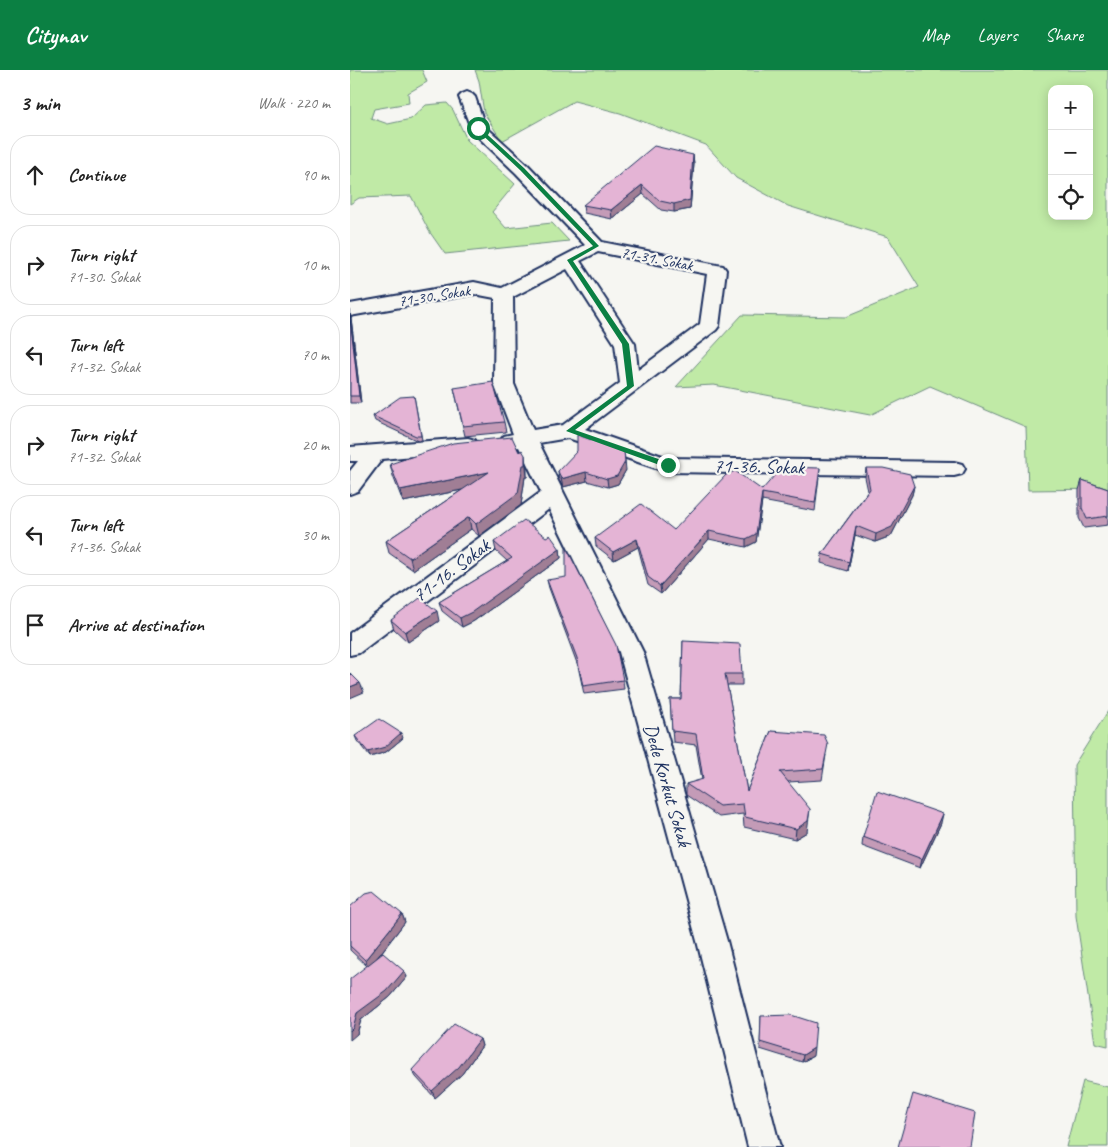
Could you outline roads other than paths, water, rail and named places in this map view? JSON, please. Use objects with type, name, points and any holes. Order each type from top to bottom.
[{"type":"street","points":[[467,97],[478,128],[522,169],[596,246],[504,294]]},
{"type":"street","name":"71-31. Sokak","points":[[596,246],[717,270],[708,326],[630,386]]},
{"type":"street","points":[[350,454],[491,443],[569,431],[630,386],[625,344],[570,260]]},
{"type":"street","name":"71-30. Sokak","points":[[350,310],[474,288],[504,294]]},
{"type":"street","name":"Dede Korkut Sokak","points":[[504,294],[504,384],[526,439],[631,652],[712,941],[764,1147]]},
{"type":"street","name":"71-36. Sokak","points":[[569,431],[668,465],[954,469]]},
{"type":"street","points":[[350,486],[376,452]]},
{"type":"street","name":"71-16. Sokak","points":[[350,646],[553,495]]}]
